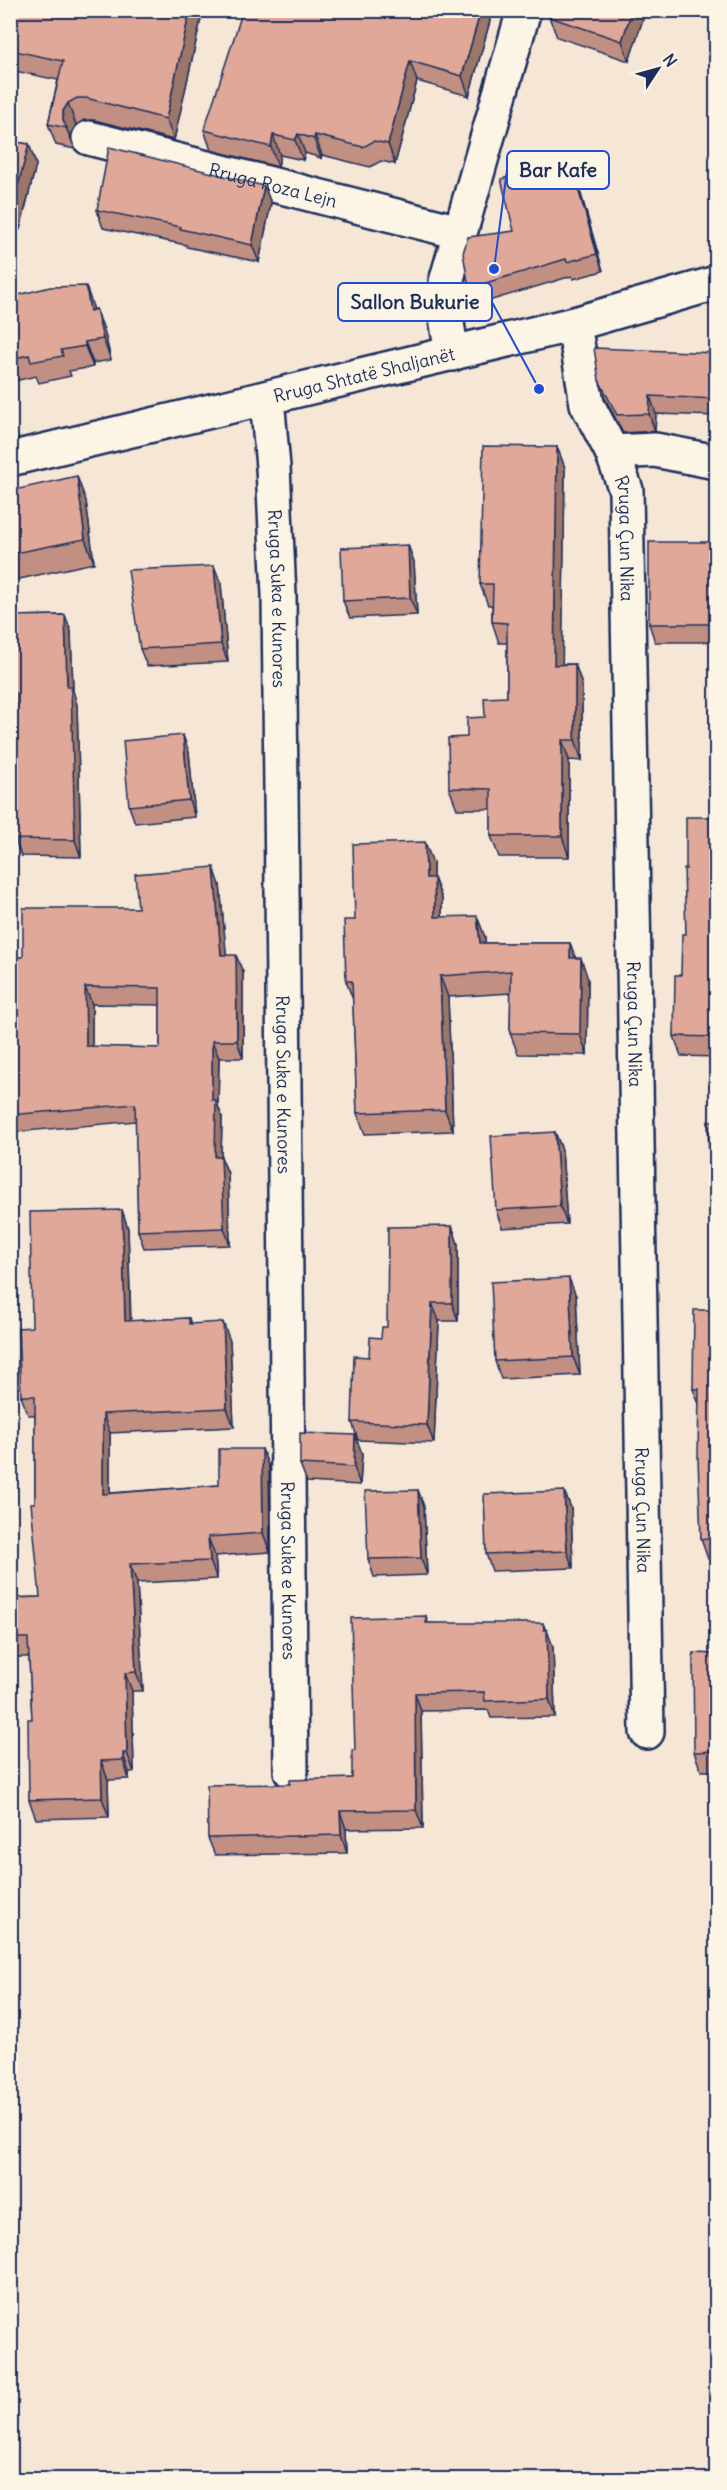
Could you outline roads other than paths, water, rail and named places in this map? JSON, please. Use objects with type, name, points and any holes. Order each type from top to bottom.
[{"type":"street","points":[[452,354],[446,317],[446,282],[524,10]]},
{"type":"street","name":"Rruga Roza Lejn","points":[[88,138],[459,232]]},
{"type":"street","name":"Rruga Shtatë Shaljanët","points":[[10,459],[574,324],[717,283]]},
{"type":"street","name":"Rruga Çun Nika","points":[[574,324],[587,404],[612,452],[626,490],[647,1732]]},
{"type":"street","name":"Rruga Suka e Kunores","points":[[267,398],[279,595],[291,1771]]},
{"type":"street","points":[[612,452],[656,450],[717,462]]},
{"type":"place","name":"Bar Kafe","points":[[494,269]]},
{"type":"place","name":"Sallon Bukurie","points":[[539,389]]}]
